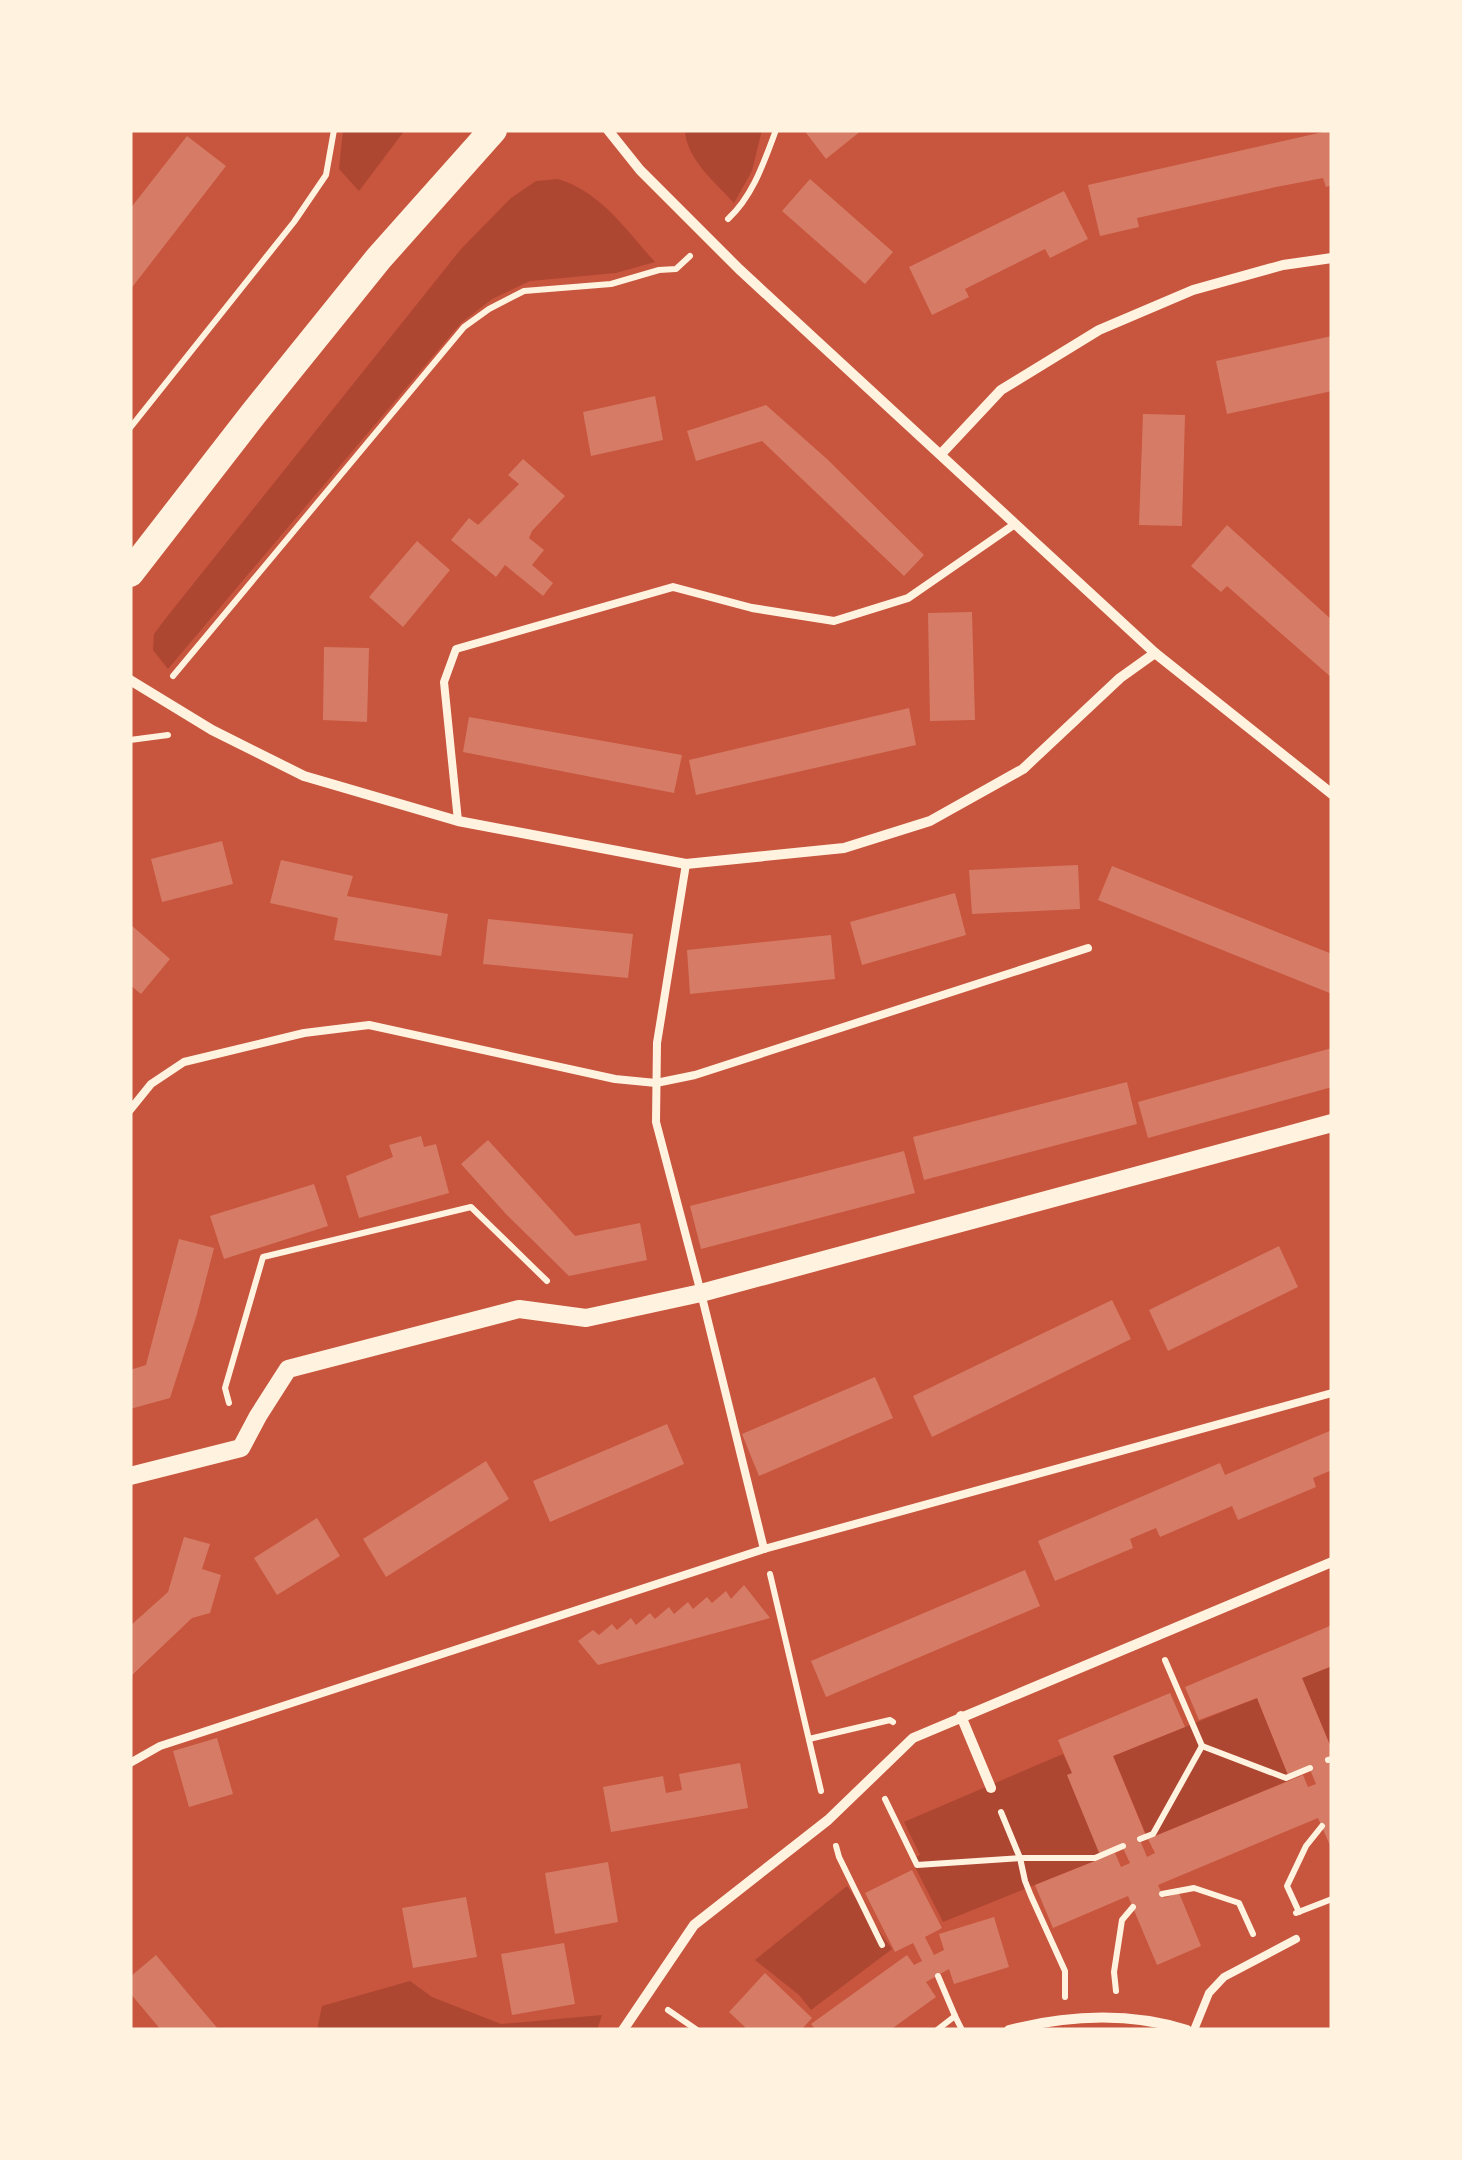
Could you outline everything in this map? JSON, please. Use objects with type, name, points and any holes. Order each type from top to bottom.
[{"type":"highway","points":[[130,574],[379,258],[494,130]]},
{"type":"street","points":[[608,130],[640,170],[707,238],[1155,653],[1332,794]]},
{"type":"street","points":[[941,454],[1000,390],[1099,330],[1193,290],[1283,266],[1332,258]]},
{"type":"street","points":[[130,680],[212,730],[304,776],[458,821],[686,864],[844,848],[930,821],[1024,769],[1120,678],[1155,653]]},
{"type":"street","points":[[130,1476],[241,1448],[288,1369],[519,1309],[586,1318],[701,1293],[1332,1123]]},
{"type":"street","points":[[623,2030],[694,1926],[828,1820],[913,1738],[1332,1562]]},
{"type":"street","points":[[961,1716],[991,1788]]},
{"type":"street","points":[[1009,2030],[1066,2018],[1120,2017],[1191,2030]]},
{"type":"lane","points":[[458,821],[444,682],[456,648],[673,586],[752,608],[834,622],[908,598],[1015,524]]},
{"type":"lane","points":[[686,864],[656,1043],[656,1122],[764,1550]]},
{"type":"lane","points":[[130,1110],[151,1084],[184,1062],[304,1034],[369,1025],[615,1079],[656,1083],[695,1075],[1088,948]]},
{"type":"lane","points":[[130,1764],[160,1746],[764,1550],[1332,1394]]},
{"type":"lane","points":[[1191,2030],[1209,1993],[1224,1978],[1296,1940]]},
{"type":"path","points":[[130,428],[294,222],[326,175],[334,130]]},
{"type":"path","points":[[153,693],[172,678],[464,327],[524,291],[611,284],[676,269],[737,211],[749,194],[776,130]]},
{"type":"path","points":[[130,740],[183,733]]},
{"type":"path","points":[[241,1448],[225,1388],[263,1257],[471,1207],[555,1289],[563,1315]]},
{"type":"path","points":[[764,1550],[824,1805]]},
{"type":"path","points":[[1154,1636],[1202,1746],[1286,1778],[1310,1768]]},
{"type":"path","points":[[809,1739],[890,1720]]},
{"type":"path","points":[[1140,1839],[1153,1834],[1202,1746]]},
{"type":"path","points":[[891,1811],[917,1865],[1095,1858],[1123,1846]]},
{"type":"path","points":[[1005,1821],[1025,1881],[1065,1972]]},
{"type":"path","points":[[1299,1912],[1287,1886],[1306,1846],[1322,1826]]},
{"type":"path","points":[[839,1857],[882,1945]]},
{"type":"path","points":[[1162,1894],[1194,1888],[1239,1903],[1264,1956]]},
{"type":"path","points":[[1114,1972],[1122,1920],[1133,1908]]},
{"type":"path","points":[[938,1976],[962,2030]]},
{"type":"path","points":[[937,2030],[956,2016]]},
{"type":"shaded area","points":[[343,130],[405,130],[359,191],[339,169]]},
{"type":"shaded area","points":[[685,130],[762,130],[752,171],[734,203],[696,161]]},
{"type":"shaded area","points":[[558,179],[600,203],[655,262],[616,273],[530,281],[492,299],[461,323],[168,669],[153,650],[154,634],[166,618],[461,249],[511,198],[536,181]]},
{"type":"shaded area","points":[[1332,1666],[1332,1750],[1302,1678]]},
{"type":"shaded area","points":[[1257,1698],[1290,1780],[1148,1839],[1113,1756]]},
{"type":"shaded area","points":[[1063,1754],[1072,1773],[1068,1776],[1102,1858],[943,1922],[911,1859],[920,1855],[904,1822]]},
{"type":"shaded area","points":[[847,1886],[892,1949],[811,2010],[799,1995],[755,1960]]},
{"type":"shaded area","points":[[410,1981],[432,1997],[501,2024],[602,2015],[597,2030],[317,2030],[322,2006]]},
{"type":"building","points":[[804,130],[862,130],[826,159]]},
{"type":"building","points":[[1332,130],[1332,185],[1326,187],[1323,178],[1276,187],[1137,218],[1139,227],[1100,236],[1088,185]]},
{"type":"building","points":[[187,136],[226,166],[130,290],[130,209]]},
{"type":"building","points":[[810,179],[893,252],[865,284],[782,211]]},
{"type":"building","points":[[1064,191],[1088,239],[1050,258],[1045,249],[965,289],[969,297],[932,315],[909,267]]},
{"type":"building","points":[[1332,336],[1332,391],[1227,414],[1216,361]]},
{"type":"building","points":[[655,396],[663,440],[591,456],[583,412]]},
{"type":"building","points":[[766,405],[924,555],[904,576],[762,441],[696,461],[687,431]]},
{"type":"building","points":[[1143,414],[1185,415],[1182,526],[1139,525]]},
{"type":"building","points":[[523,459],[565,496],[529,538],[544,550],[532,565],[553,583],[543,596],[505,565],[496,577],[451,540],[469,518],[478,525],[519,484],[508,475]]},
{"type":"building","points":[[1227,525],[1332,620],[1332,678],[1227,586],[1221,592],[1191,566]]},
{"type":"building","points":[[417,541],[450,570],[403,627],[369,597]]},
{"type":"building","points":[[972,612],[975,720],[930,721],[928,613]]},
{"type":"building","points":[[324,647],[369,648],[367,722],[323,720]]},
{"type":"building","points":[[909,708],[916,745],[696,795],[689,760]]},
{"type":"building","points":[[469,717],[682,755],[674,793],[463,752]]},
{"type":"building","points":[[222,841],[233,884],[162,902],[151,859]]},
{"type":"building","points":[[281,860],[353,876],[347,896],[448,914],[441,956],[334,940],[338,918],[270,903]]},
{"type":"building","points":[[1078,865],[1080,909],[972,914],[969,870]]},
{"type":"building","points":[[1112,866],[1332,954],[1332,994],[1098,900]]},
{"type":"building","points":[[955,893],[966,935],[862,965],[850,922]]},
{"type":"building","points":[[488,919],[633,934],[628,978],[483,964]]},
{"type":"building","points":[[130,924],[170,959],[141,994],[130,985]]},
{"type":"building","points":[[831,935],[835,979],[690,994],[687,950]]},
{"type":"building","points":[[1332,1048],[1332,1087],[1148,1138],[1138,1102]]},
{"type":"building","points":[[1127,1082],[1137,1124],[924,1180],[913,1137]]},
{"type":"building","points":[[421,1136],[424,1147],[436,1144],[449,1193],[359,1218],[346,1176],[393,1157],[389,1145]]},
{"type":"building","points":[[488,1140],[575,1236],[640,1223],[647,1260],[569,1276],[461,1164]]},
{"type":"building","points":[[904,1151],[915,1193],[701,1249],[690,1206]]},
{"type":"building","points":[[314,1184],[328,1226],[224,1259],[210,1216]]},
{"type":"building","points":[[179,1239],[214,1248],[197,1314],[170,1398],[130,1409],[130,1370],[146,1365]]},
{"type":"building","points":[[1279,1246],[1298,1287],[1168,1351],[1149,1310]]},
{"type":"building","points":[[1112,1300],[1131,1339],[932,1437],[913,1396]]},
{"type":"building","points":[[875,1377],[893,1418],[759,1476],[742,1434]]},
{"type":"building","points":[[667,1424],[684,1464],[550,1522],[533,1481]]},
{"type":"building","points":[[1332,1430],[1332,1470],[1313,1478],[1316,1487],[1238,1520],[1232,1506],[1160,1537],[1156,1528],[1130,1539],[1133,1548],[1055,1581],[1038,1541],[1220,1463],[1225,1475]]},
{"type":"building","points":[[486,1461],[509,1499],[386,1577],[363,1539]]},
{"type":"building","points":[[317,1518],[340,1556],[277,1595],[254,1558]]},
{"type":"building","points":[[184,1537],[210,1544],[202,1569],[221,1575],[210,1613],[192,1618],[130,1677],[130,1626],[168,1592]]},
{"type":"building","points":[[1025,1570],[1040,1606],[826,1697],[811,1661]]},
{"type":"building","points":[[744,1585],[770,1618],[598,1665],[578,1641],[593,1630],[599,1635],[612,1624],[617,1630],[631,1618],[636,1625],[650,1613],[655,1619],[669,1607],[674,1614],[688,1602],[693,1609],[707,1597],[712,1603],[726,1591],[731,1599]]},
{"type":"building","points":[[1332,1625],[1332,1666],[1302,1678],[1332,1750],[1328,1760],[1332,1769],[1332,1850],[1318,1818],[1158,1885],[1164,1898],[1179,1893],[1201,1946],[1157,1965],[1128,1896],[1053,1928],[1035,1885],[1115,1853],[1121,1867],[1130,1863],[1122,1846],[1100,1855],[1067,1775],[1072,1773],[1058,1740],[1170,1693],[1185,1727],[1113,1756],[1146,1836],[1139,1838],[1147,1857],[1155,1853],[1148,1839],[1303,1775],[1308,1787],[1316,1784],[1309,1767],[1288,1775],[1257,1698],[1199,1720],[1185,1687]]},
{"type":"building","points":[[217,1738],[233,1794],[189,1807],[173,1751]]},
{"type":"building","points":[[740,1763],[748,1808],[611,1832],[603,1787],[663,1776],[666,1793],[682,1790],[679,1774]]},
{"type":"building","points":[[608,1862],[618,1922],[555,1934],[545,1873]]},
{"type":"building","points":[[912,1870],[942,1928],[925,1937],[934,1955],[944,1950],[939,1934],[994,1917],[1009,1967],[954,1984],[949,1969],[926,1982],[936,1997],[890,2030],[816,2030],[811,2024],[907,1955],[914,1965],[922,1961],[913,1943],[895,1952],[865,1893]]},
{"type":"building","points":[[466,1897],[477,1957],[413,1968],[402,1908]]},
{"type":"building","points":[[564,1943],[575,2004],[512,2015],[501,1954]]},
{"type":"building","points":[[156,1955],[219,2030],[161,2030],[130,1993],[130,1977]]},
{"type":"building","points":[[765,1973],[812,2018],[801,2030],[748,2030],[729,2012]]}]
